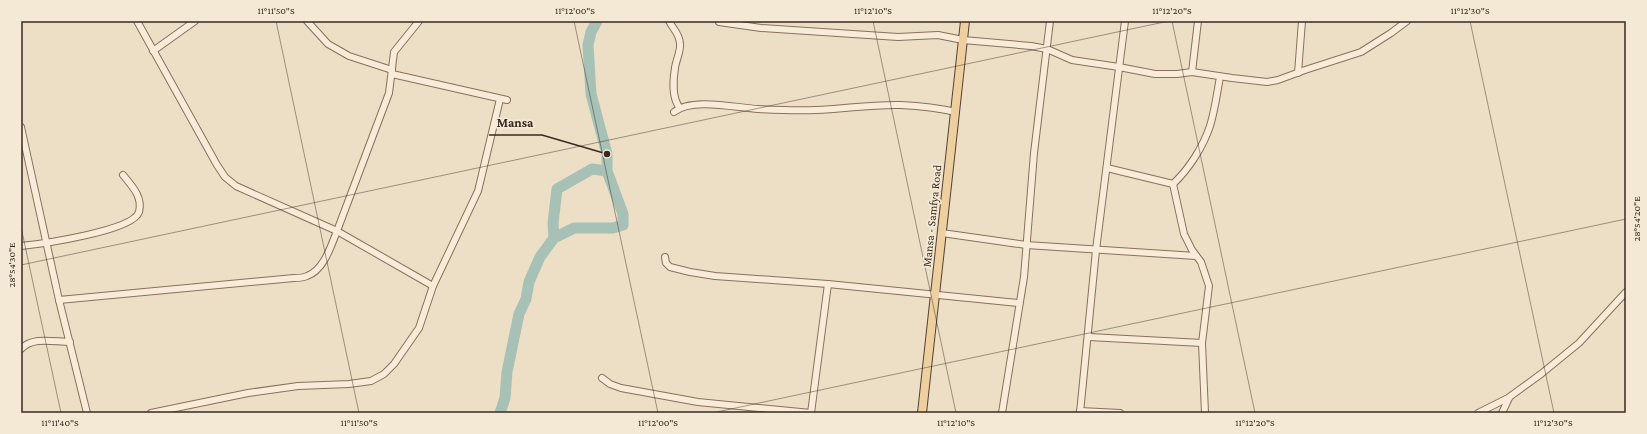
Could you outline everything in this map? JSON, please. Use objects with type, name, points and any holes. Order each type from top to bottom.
[{"type":"main road","name":"Mansa - Samfya Road","points":[[922,413],[965,21]]},
{"type":"street","points":[[137,21],[216,165],[225,177],[236,186],[337,231],[433,286]]},
{"type":"street","points":[[153,51],[195,21]]},
{"type":"street","points":[[151,413],[248,393],[291,387],[349,384],[371,380],[384,374],[394,364],[419,328],[433,286],[478,191],[504,99],[392,72],[349,56],[328,44],[307,21]]},
{"type":"street","points":[[59,300],[307,276],[318,270],[330,249],[388,93],[394,52],[419,21]]},
{"type":"street","points":[[669,21],[678,33],[680,44],[675,67],[674,83],[675,99],[680,108]]},
{"type":"street","points":[[1002,413],[1024,277],[1034,153],[1050,21]]},
{"type":"street","points":[[1120,413],[1080,412],[1089,337],[1096,250],[1125,21]]},
{"type":"street","points":[[1192,72],[1198,21]]},
{"type":"street","points":[[1298,73],[1302,21]]},
{"type":"street","points":[[719,22],[760,28],[898,37],[938,35],[963,40],[1031,46],[1047,49],[1072,60],[1155,74],[1192,72],[1267,82],[1278,80],[1361,52],[1407,21]]},
{"type":"street","points":[[1173,184],[1181,176],[1201,145],[1210,126],[1220,76]]},
{"type":"street","points":[[674,112],[680,108],[715,104],[748,108],[815,110],[900,105],[936,108],[956,112]]},
{"type":"street","points":[[21,127],[59,300],[87,413]]},
{"type":"street","points":[[1107,168],[1173,184]]},
{"type":"street","points":[[21,246],[47,243],[103,231],[122,226],[135,219],[139,213],[140,201],[135,190],[123,175]]},
{"type":"street","points":[[1173,184],[1184,234],[1201,262],[1208,286],[1202,343],[1205,413]]},
{"type":"street","points":[[942,233],[1026,245],[1196,256]]},
{"type":"street","points":[[665,257],[666,263],[670,267],[715,276],[828,284],[1019,303]]},
{"type":"street","points":[[602,378],[621,388],[690,401],[811,413],[828,284]]},
{"type":"street","points":[[1478,413],[1509,398],[1579,343],[1626,292]]},
{"type":"street","points":[[1089,337],[1202,343]]},
{"type":"street","points":[[21,349],[26,344],[33,342],[70,342]]},
{"type":"street","points":[[1502,413],[1509,398]]},
{"type":"waterway","points":[[500,413],[505,398],[507,372],[519,314],[526,299],[529,282],[540,257],[554,238],[574,228],[613,228],[623,225],[623,214],[607,171],[607,154],[591,94],[588,45],[591,32],[597,21]]},
{"type":"waterway","points":[[554,238],[553,223],[557,189],[592,169],[607,171]]},
{"type":"place","name":"Mansa","points":[[607,154]]}]
